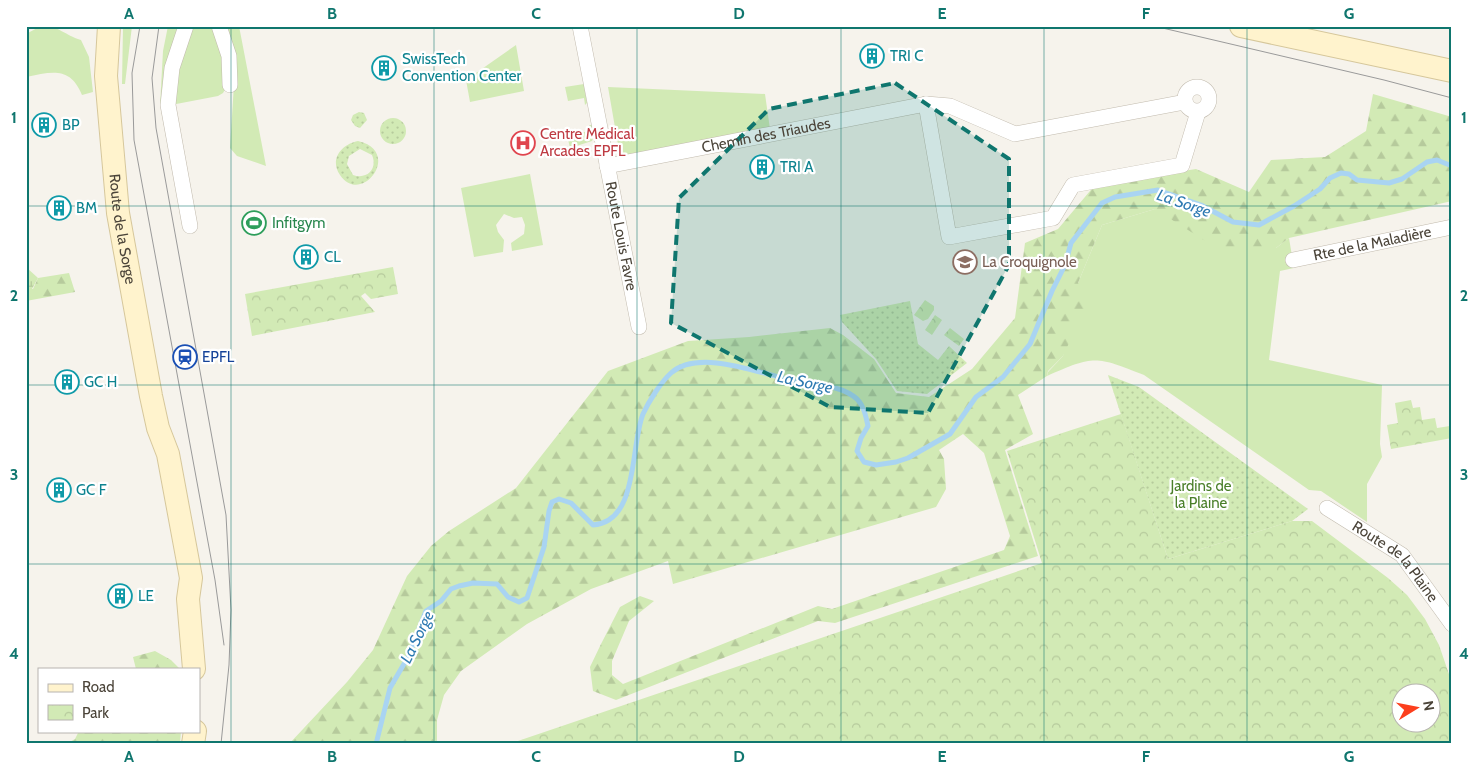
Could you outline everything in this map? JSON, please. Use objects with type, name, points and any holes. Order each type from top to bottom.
[{"type":"street","name":"Route de la Sorge","points":[[108,26],[106,76],[118,213],[158,428],[156,458],[159,476],[178,575],[188,599],[194,668]]},
{"type":"street","points":[[186,26],[172,68],[168,105],[190,226]]},
{"type":"street","points":[[219,26],[228,56],[230,85]]},
{"type":"street","name":"Route Louis Favre","points":[[580,26],[639,327]]},
{"type":"street","points":[[1241,26],[1452,71]]},
{"type":"street","name":"Chemin des Triaudes","points":[[607,166],[922,104],[950,106],[1015,134],[1185,102],[1187,93],[1193,88],[1205,90],[1209,96],[1209,103],[1198,112],[1182,165],[1073,185],[1053,218],[949,237],[922,104]]},
{"type":"street","points":[[1185,102],[1188,108],[1198,112]]},
{"type":"street","name":"Rte de la Maladière","points":[[1293,260],[1452,226]]},
{"type":"street","name":"Route de la Plaine","points":[[1327,508],[1402,555],[1452,624]]},
{"type":"highlighted area","points":[[895,83],[1009,159],[1009,265],[928,413],[830,407],[671,323],[679,198],[769,109]]},
{"type":"green space","points":[[41,26],[53,27],[81,40],[89,57],[93,92],[82,95],[72,79],[59,73],[26,77],[26,34]]},
{"type":"green space","points":[[123,26],[132,26],[125,84],[122,84]]},
{"type":"green space","points":[[168,26],[182,26],[164,106],[160,106],[163,51]]},
{"type":"green space","points":[[192,26],[217,27],[227,86],[223,93],[218,96],[171,105],[174,76]]},
{"type":"green space","points":[[223,26],[239,26],[266,166],[237,156],[230,148],[234,84]]},
{"type":"green space","points":[[516,45],[524,91],[470,102],[466,80]]},
{"type":"green space","points":[[584,84],[587,103],[585,105],[584,98],[568,101],[565,87]]},
{"type":"green space","points":[[608,87],[765,94],[770,129],[620,156]]},
{"type":"green space","points":[[1373,94],[1452,117],[1452,201],[1289,238],[1276,248],[1221,251],[1155,209],[1102,225],[1078,283],[1088,302],[1063,356],[1048,371],[1047,376],[1018,395],[1033,434],[1005,450],[1038,556],[835,623],[818,621],[616,700],[593,691],[590,667],[601,644],[620,607],[640,596],[654,601],[629,621],[612,661],[612,675],[623,684],[818,606],[832,609],[1004,550],[1010,536],[984,453],[963,434],[939,450],[944,459],[946,489],[936,507],[673,584],[668,561],[591,589],[527,624],[461,671],[444,695],[437,720],[437,744],[289,744],[347,682],[373,650],[407,576],[431,546],[449,531],[516,488],[608,371],[688,341],[749,337],[830,328],[843,335],[874,359],[896,393],[929,397],[972,369],[1015,318],[1025,243],[1058,229],[1095,185],[1196,169],[1249,192],[1271,160],[1325,157],[1366,131]]},
{"type":"green space","points":[[359,112],[364,113],[367,120],[360,128],[355,126],[351,120],[353,115]]},
{"type":"green space","points":[[393,118],[402,122],[406,131],[402,140],[393,144],[384,140],[380,131],[384,122]]},
{"type":"green space","points":[[589,125],[592,125],[594,136],[592,141],[570,148],[567,135],[590,131]]},
{"type":"green space","points":[[358,141],[371,147],[377,155],[378,165],[374,174],[367,181],[358,185],[349,183],[340,175],[336,163],[342,149]],"holes":[[[360,149],[372,155],[374,165],[370,172],[363,176],[353,175],[347,164],[349,156]]]},
{"type":"green space","points":[[530,174],[543,245],[512,251],[511,243],[524,234],[525,225],[522,217],[514,218],[504,214],[496,225],[498,232],[504,240],[503,252],[474,257],[461,188]]},
{"type":"green space","points":[[1155,209],[1276,248],[1289,238],[1294,268],[1280,271],[1269,360],[1382,385],[1380,444],[1382,457],[1367,484],[1367,522],[1321,491],[1309,490],[1144,375],[1105,361],[1086,361],[1047,376],[1048,372],[1063,356],[1078,283],[1102,225]]},
{"type":"green space","points":[[26,267],[38,278],[32,289],[26,289]]},
{"type":"green space","points":[[393,267],[398,294],[371,299],[365,293],[361,296],[375,312],[252,336],[245,294]]},
{"type":"green space","points":[[69,273],[75,292],[26,301],[26,289],[33,289],[38,278]]},
{"type":"green space","points":[[925,300],[934,306],[934,310],[928,319],[923,321],[914,315]]},
{"type":"green space","points":[[910,301],[918,344],[938,360],[949,346],[967,363],[927,394],[897,391],[876,359],[842,322],[840,315]]},
{"type":"green space","points":[[935,315],[942,320],[932,335],[925,330]]},
{"type":"green space","points":[[950,328],[964,339],[959,346],[944,335]]},
{"type":"green space","name":"Jardins de la Plaine","points":[[1108,375],[1139,387],[1308,509],[1292,521],[1168,559]]},
{"type":"green space","points":[[1411,400],[1413,408],[1420,407],[1422,420],[1435,418],[1437,428],[1450,426],[1452,438],[1391,449],[1387,425],[1398,423],[1395,403]]},
{"type":"green space","points":[[1121,414],[1168,559],[1292,521],[1312,521],[1388,578],[1407,595],[1425,619],[1439,645],[1452,683],[1452,744],[509,744],[1042,563],[1007,451]]},
{"type":"green space","points":[[155,651],[171,660],[179,668],[136,668],[133,657]]},
{"type":"green space","points":[[78,732],[181,732],[180,744],[66,744],[75,739]]},
{"type":"waterway","name":"La Sorge","points":[[376,744],[390,688],[408,657],[426,611],[441,601],[451,589],[473,583],[497,584],[508,597],[519,602],[527,598],[544,547],[552,502],[559,499],[571,503],[593,525],[608,521],[618,511],[626,497],[643,414],[663,381],[671,373],[683,366],[699,363],[716,363],[830,387],[851,394],[861,405],[868,426],[861,438],[857,451],[864,462],[876,465],[896,462],[908,458],[950,434],[976,397],[1003,377],[1030,344],[1065,265],[1071,243],[1102,203],[1115,197],[1158,190],[1201,205],[1233,222],[1259,225],[1294,206],[1320,189],[1330,178],[1341,173],[1349,174],[1357,180],[1389,183],[1402,179],[1427,162],[1437,160],[1452,166]]},
{"type":"tram line","points":[[140,26],[132,73],[134,140],[215,580],[224,645]]},
{"type":"tram line","points":[[159,26],[152,78],[156,128],[226,515],[231,610],[229,665],[221,744]]},
{"type":"tram line","points":[[1154,26],[1384,80],[1452,98]]},
{"type":"place","name":"TRI C","points":[[872,56]]},
{"type":"place","name":"SwissTech Convention Center","points":[[384,68]]},
{"type":"place","name":"BP","points":[[44,125]]},
{"type":"place","name":"Centre Médical Arcades EPFL","points":[[523,143]]},
{"type":"place","name":"TRI A","points":[[762,167]]},
{"type":"place","name":"BM","points":[[59,208]]},
{"type":"place","name":"Infitgym","points":[[254,223]]},
{"type":"place","name":"CL","points":[[306,257]]},
{"type":"place","name":"La Croquignole","points":[[965,262]]},
{"type":"place","name":"EPFL","points":[[185,357]]},
{"type":"place","name":"GC H","points":[[67,382]]},
{"type":"place","name":"GC F","points":[[59,490]]},
{"type":"place","name":"LE","points":[[120,596]]}]
